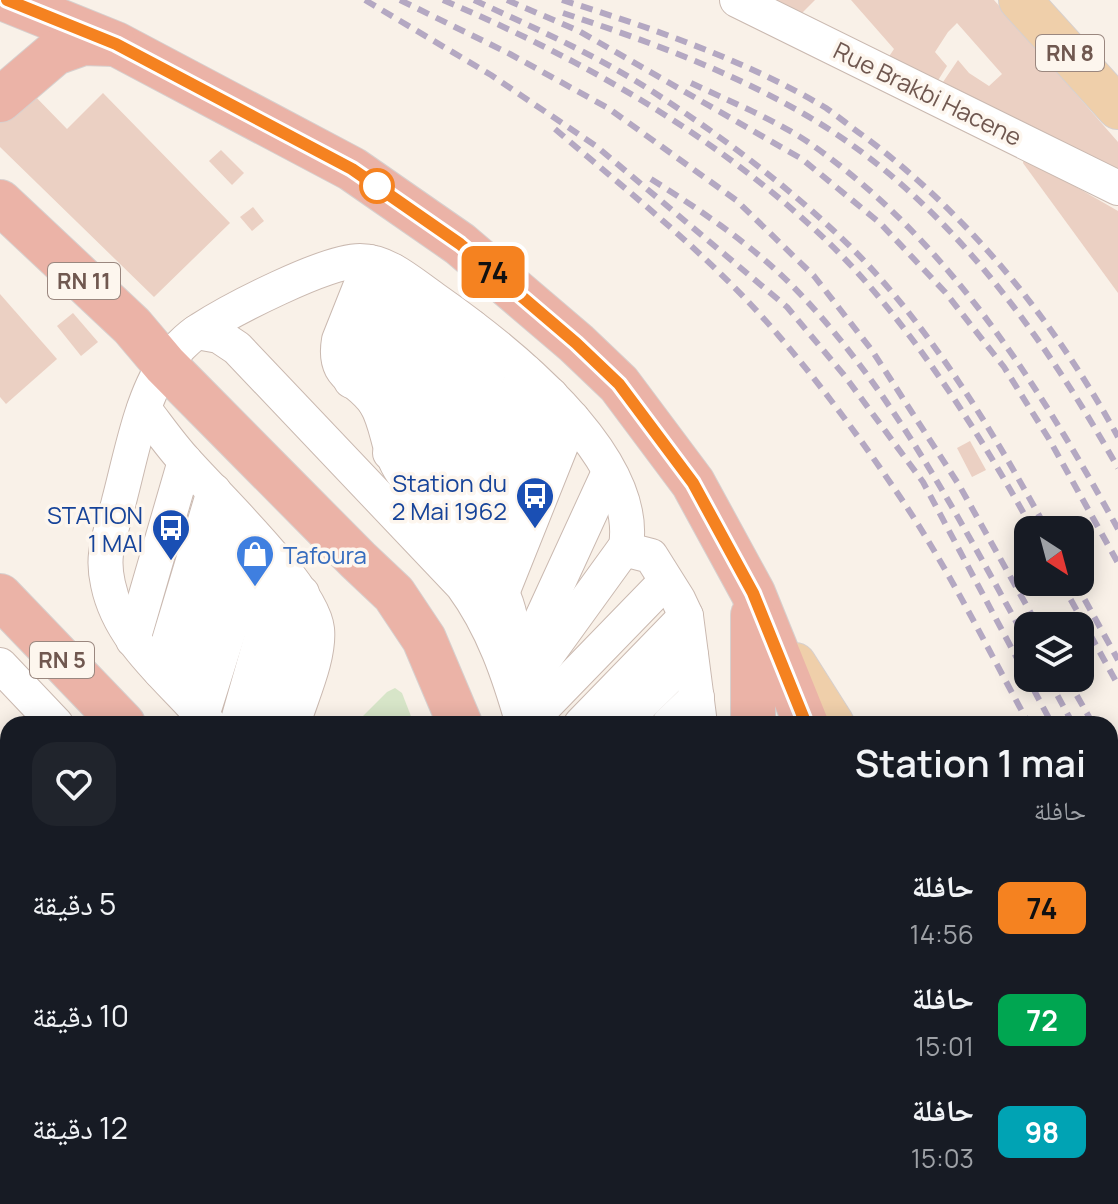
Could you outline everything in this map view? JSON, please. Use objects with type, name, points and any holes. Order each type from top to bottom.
[{"type":"highway","points":[[7,0],[116,44],[352,169],[460,244],[576,343],[619,384],[693,483],[753,593],[803,716]]},
{"type":"highway","points":[[0,100],[55,53],[83,43],[116,44]]},
{"type":"highway","name":"RN 11","points":[[0,202],[132,326],[165,365],[394,594],[424,639],[457,716]]},
{"type":"highway","points":[[753,593],[753,716]]},
{"type":"highway","name":"RN 5","points":[[0,596],[115,716]]},
{"type":"main road","name":"RN 8","points":[[1020,0],[1118,108]]},
{"type":"main road","points":[[753,593],[828,716]]},
{"type":"street","name":"Rue Brakbi Hacene","points":[[737,0],[1118,188]]},
{"type":"street","points":[[188,701],[133,640],[108,585],[105,555],[144,409],[165,365],[197,332],[267,294],[322,270],[359,261],[421,292],[498,348],[562,406],[602,460],[628,519],[624,549],[519,696]]},
{"type":"street","points":[[421,292],[351,381],[376,404],[390,453],[502,593],[513,633],[519,696]]},
{"type":"street","points":[[376,404],[421,292]]},
{"type":"street","points":[[390,453],[421,292]]},
{"type":"street","points":[[412,483],[421,292]]},
{"type":"street","points":[[197,332],[219,336],[237,348],[462,585],[480,609],[519,696]]},
{"type":"street","points":[[435,510],[498,348]]},
{"type":"street","points":[[458,537],[525,371]]},
{"type":"street","points":[[502,593],[562,406]]},
{"type":"street","points":[[481,564],[562,406]]},
{"type":"street","points":[[144,409],[185,461],[292,581],[314,614],[317,646],[295,716]]},
{"type":"street","points":[[519,696],[602,460]]},
{"type":"street","points":[[133,640],[185,461]]},
{"type":"street","points":[[188,701],[214,491]]},
{"type":"street","points":[[188,701],[247,529]]},
{"type":"street","points":[[624,549],[651,556],[686,616],[699,710]]},
{"type":"street","points":[[240,716],[292,581]]},
{"type":"street","points":[[266,716],[292,581]]},
{"type":"street","points":[[519,696],[665,582]]},
{"type":"street","points":[[589,716],[686,616]]},
{"type":"street","points":[[629,716],[691,655]]},
{"type":"street","points":[[0,665],[48,716]]},
{"type":"green space","points":[[395,688],[402,693],[411,716],[363,716]]},
{"type":"building","points":[[770,0],[815,0],[793,22]]},
{"type":"building","points":[[851,0],[994,0],[1118,142],[1118,183],[943,82],[958,60],[969,73],[989,86],[1002,74],[957,23],[935,52],[947,66],[932,90],[886,61],[894,49]]},
{"type":"building","points":[[28,89],[67,129],[103,93],[230,223],[154,297],[0,147],[0,117]]},
{"type":"building","points":[[221,150],[244,173],[232,185],[209,161]]},
{"type":"building","points":[[1024,157],[1118,211],[1118,293],[1023,163]]},
{"type":"building","points":[[253,207],[264,221],[252,231],[240,217]]},
{"type":"building","points":[[0,294],[57,359],[6,404],[0,397]]},
{"type":"building","points":[[73,313],[98,342],[81,356],[57,326]]},
{"type":"building","points":[[970,441],[986,470],[972,477],[957,448]]},
{"type":"railway","points":[[365,0],[491,75],[596,146],[787,307],[844,375],[923,482],[1048,716]]},
{"type":"railway","points":[[400,0],[510,54],[608,108],[736,200],[814,276],[871,349],[959,485],[1030,612]]},
{"type":"railway","points":[[443,0],[546,48],[645,103],[693,133],[784,202],[856,271],[913,340],[965,416],[1025,516]]},
{"type":"railway","points":[[474,0],[540,30],[647,88],[744,155],[834,231],[866,262],[924,333],[978,411],[1039,516]]},
{"type":"railway","points":[[507,0],[579,31],[802,159],[880,223],[945,292],[1004,367],[1049,439],[1118,563]]},
{"type":"railway","points":[[562,0],[731,60],[826,108],[865,137],[940,201],[975,236],[1038,312],[1118,437]]},
{"type":"railway","points":[[563,13],[727,75],[819,123],[866,155],[910,192],[990,277],[1059,370],[1118,468]]},
{"type":"railway","points":[[691,83],[754,112],[815,147],[864,185],[909,228],[950,273],[1023,371],[1118,529]]},
{"type":"railway","points":[[555,129],[727,280],[810,373],[915,519],[1025,716]]},
{"type":"railway","points":[[651,179],[712,219],[770,264],[838,337],[899,420],[926,463],[1014,618]]},
{"type":"railway","points":[[1069,596],[1118,685]]},
{"type":"railway","points":[[1083,596],[1118,660]]},
{"type":"railway","points":[[1056,692],[1069,716]]},
{"type":"railway","points":[[1075,692],[1088,716]]},
{"type":"bus line","name":"74","points":[[7,0],[116,44],[352,169],[460,244],[576,343],[619,384],[693,483],[753,593],[803,716]]},
{"type":"place","name":"Station du 2 Mai 1962","points":[[535,530]]},
{"type":"place","name":"STATION 1 MAI","points":[[171,562]]},
{"type":"place","name":"Tafoura","points":[[255,588]]}]
